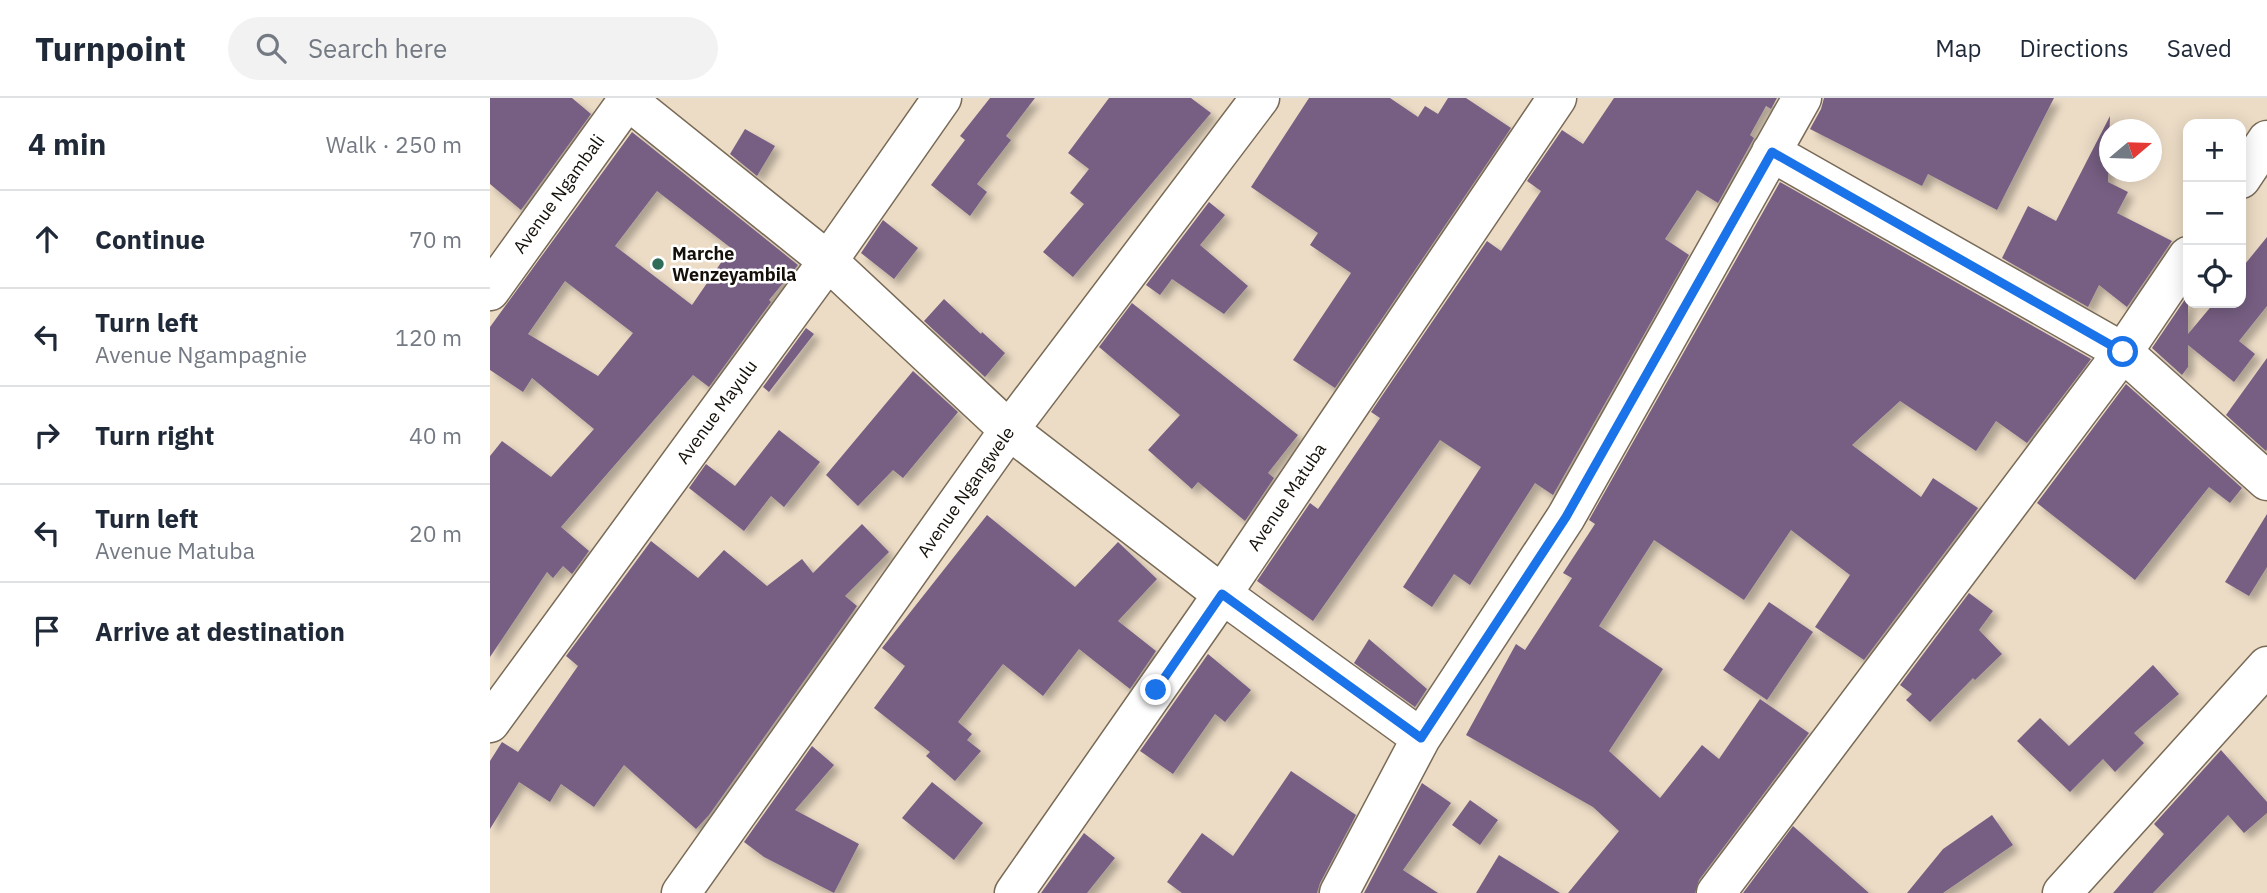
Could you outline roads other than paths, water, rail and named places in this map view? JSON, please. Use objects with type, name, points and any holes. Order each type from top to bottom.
[{"type":"street","name":"Avenue Mayulu","points":[[495,704],[828,261],[942,98]]},
{"type":"street","name":"Avenue Ngangwele","points":[[681,893],[1009,430],[1260,98]]},
{"type":"street","name":"Avenue Matuba","points":[[1014,893],[1222,594],[1557,98]]},
{"type":"street","points":[[1339,893],[1421,738],[1566,517],[1802,98]]},
{"type":"street","points":[[627,99],[828,261],[1009,430],[1222,594],[1421,738]]},
{"type":"street","name":"Avenue Ngambali","points":[[490,291],[627,99]]},
{"type":"street","points":[[2246,172],[2267,140]]},
{"type":"street","points":[[1772,152],[2123,352],[2267,481]]},
{"type":"street","points":[[1716,893],[2123,352],[2183,263]]},
{"type":"street","points":[[2062,893],[2267,666]]},
{"type":"place","name":"Marche Wenzeyambila","points":[[658,264]]}]
